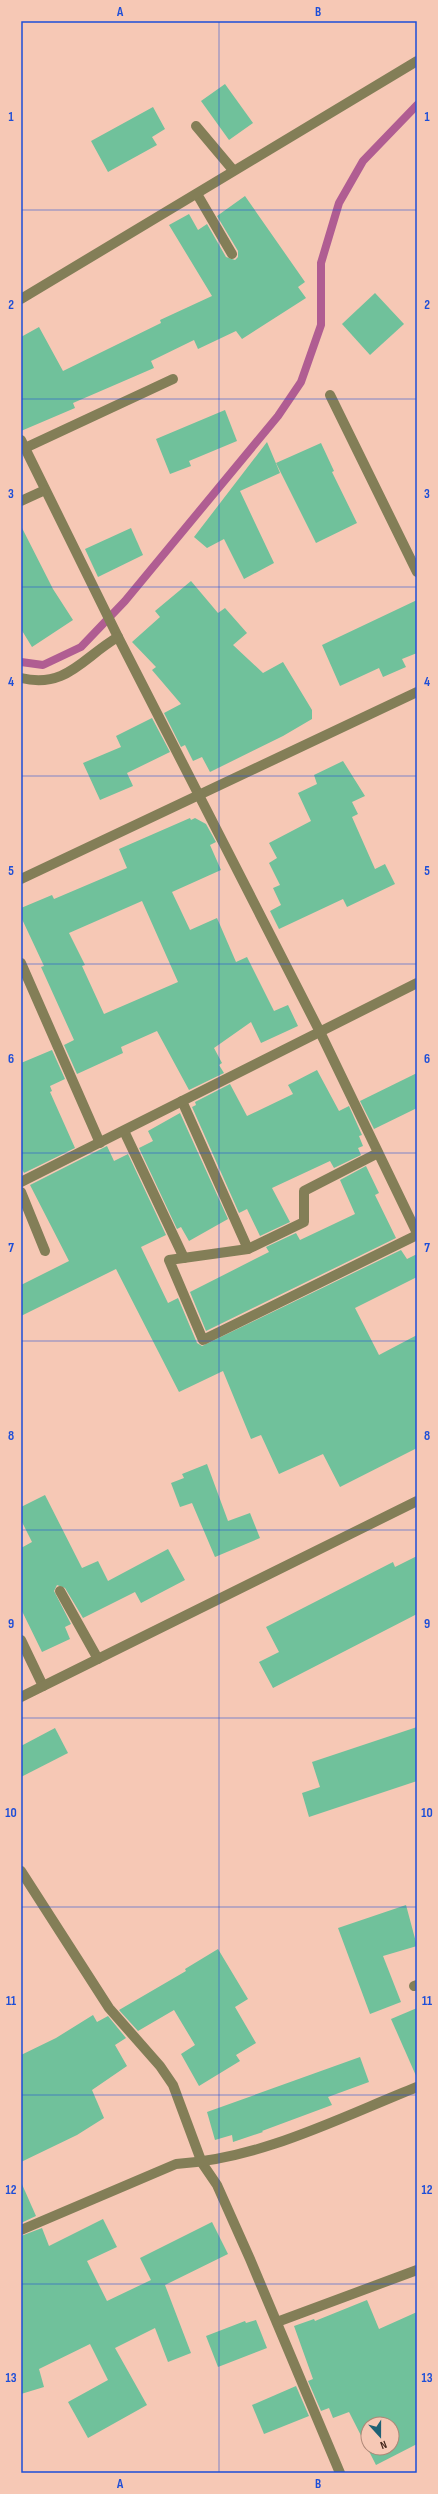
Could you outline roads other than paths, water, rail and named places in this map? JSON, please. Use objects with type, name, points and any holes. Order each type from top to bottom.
[{"type":"street","points":[[21,299],[197,194],[233,170],[417,61]]},
{"type":"street","points":[[196,126],[233,170]]},
{"type":"street","points":[[197,194],[232,254]]},
{"type":"street","points":[[173,379],[23,444],[99,601],[200,795],[320,1032],[417,1234],[204,1340],[169,1260],[248,1249],[304,1222],[304,1191],[378,1153]]},
{"type":"street","points":[[330,395],[417,572]]},
{"type":"street","points":[[21,501],[45,490]]},
{"type":"street","points":[[21,678],[38,681],[67,674],[116,634]]},
{"type":"street","points":[[21,879],[417,692]]},
{"type":"street","points":[[21,963],[100,1143]]},
{"type":"street","points":[[21,1182],[417,983]]},
{"type":"street","points":[[182,1101],[248,1249]]},
{"type":"street","points":[[124,1130],[184,1258]]},
{"type":"street","points":[[21,1192],[45,1251]]},
{"type":"street","points":[[21,1697],[417,1501]]},
{"type":"street","points":[[60,1591],[98,1659]]},
{"type":"street","points":[[21,1640],[43,1686]]},
{"type":"street","points":[[21,1871],[109,2008],[160,2066],[173,2085],[202,2163],[217,2185],[277,2322],[340,2473]]},
{"type":"street","points":[[21,2230],[176,2164],[202,2163],[268,2147],[417,2087]]},
{"type":"street","points":[[277,2322],[417,2270]]},
{"type":"waterway","points":[[21,662],[43,665],[81,647],[125,601],[278,416],[301,382],[321,325],[321,263],[339,203],[363,161],[417,105]]}]
